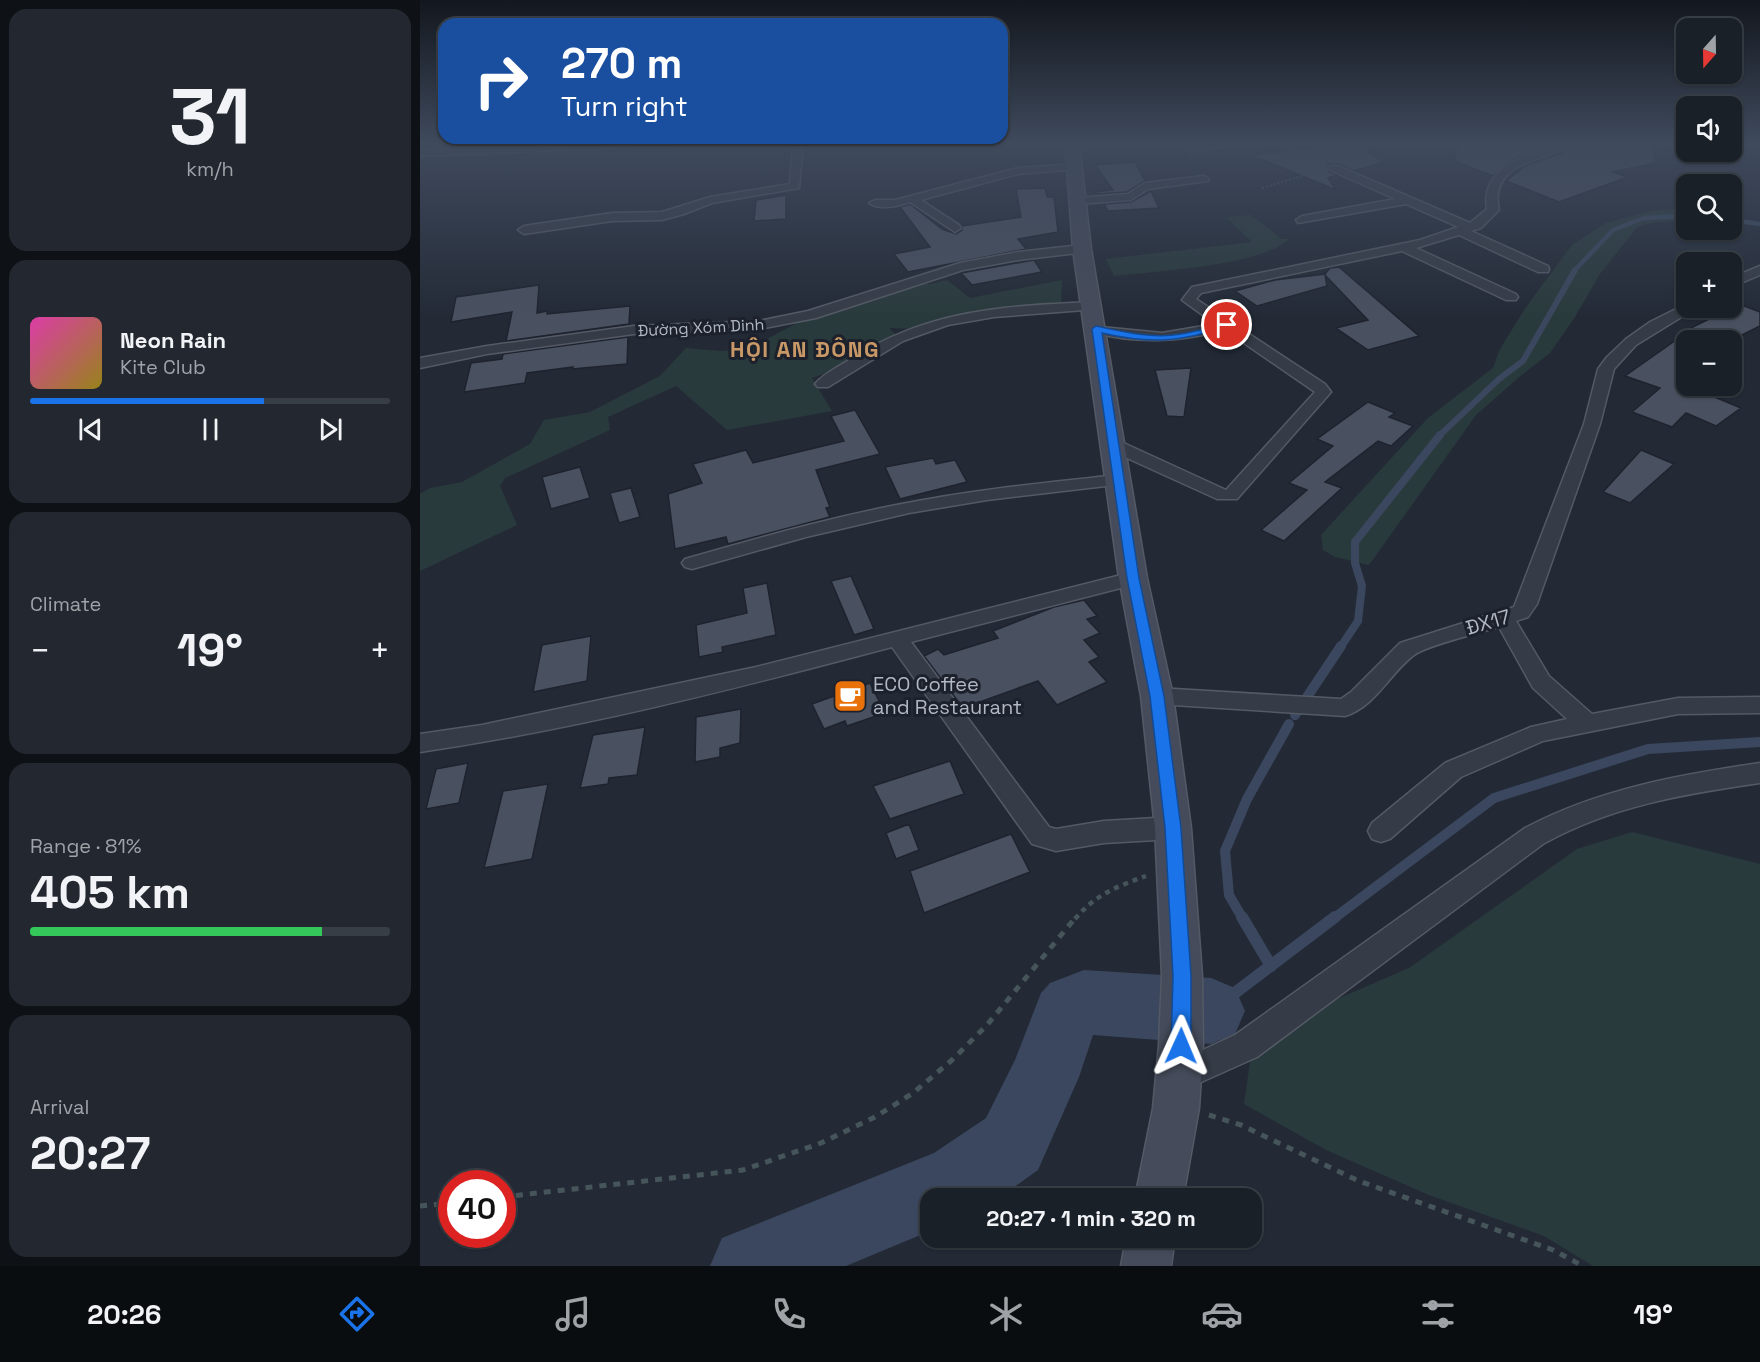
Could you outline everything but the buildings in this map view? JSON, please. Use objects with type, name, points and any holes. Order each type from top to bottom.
[{"type":"street","points":[[524,230],[612,217],[662,216],[680,212],[707,201]]},
{"type":"street","points":[[875,202],[904,201]]},
{"type":"street","points":[[916,201],[955,228]]},
{"type":"street","points":[[1077,201],[1082,249],[1133,578],[1157,696],[1173,828],[1182,976],[1178,1077],[1161,1188]]},
{"type":"street","points":[[1302,220],[1403,201]]},
{"type":"street","points":[[1411,201],[1543,269]]},
{"type":"street","points":[[1112,444],[1223,495],[1231,495],[1321,397],[1323,392],[1320,387],[1189,300],[1192,294],[1197,290],[1260,275],[1403,247],[1465,229],[1477,225],[1492,210],[1492,201]]},
{"type":"street","points":[[1403,247],[1511,297]]},
{"type":"street","name":"Đường Xóm Dinh","points":[[420,363],[488,350],[634,330],[759,325],[832,309],[960,267],[1018,256],[1082,249]]},
{"type":"street","points":[[1742,278],[1760,270]]},
{"type":"street","points":[[824,384],[887,344],[915,332],[951,321],[1009,310],[1094,317],[1132,337],[1157,339],[1182,337],[1227,325]]},
{"type":"street","name":"ĐX17","points":[[1157,696],[1325,708],[1349,706],[1408,648],[1521,612],[1527,604],[1592,424],[1607,367],[1617,355],[1676,314]]},
{"type":"street","points":[[692,563],[822,526],[910,507],[991,494],[1118,480]]},
{"type":"street","points":[[420,743],[482,734],[756,675],[1133,578]]},
{"type":"street","points":[[1504,618],[1541,682],[1588,724]]},
{"type":"street","points":[[898,640],[1041,836],[1056,840],[1104,832],[1173,828]]},
{"type":"street","points":[[1381,831],[1453,770],[1539,733],[1678,706],[1760,705]]},
{"type":"street","points":[[1178,1077],[1246,1046],[1525,843],[1561,820],[1613,800],[1760,773]]},
{"type":"street","points":[[1146,1266],[1150,1248]]},
{"type":"path","points":[[516,1195],[743,1170],[821,1143],[875,1118],[913,1093],[952,1060],[987,1025],[1083,909],[1107,890],[1175,866]]},
{"type":"path","points":[[1178,1077],[1241,1125],[1359,1181],[1554,1250],[1582,1266]]},
{"type":"path","points":[[420,1206],[438,1204]]},
{"type":"shaded area","points":[[1676,209],[1676,221],[1637,227],[1600,274],[1575,317],[1550,353],[1476,415],[1369,565],[1335,557],[1323,550],[1321,535],[1428,418],[1493,368],[1500,349],[1526,307],[1572,245],[1606,223],[1650,211]]},
{"type":"shaded area","points":[[1251,215],[1282,239],[1289,239],[1275,248],[1256,255],[1207,266],[1180,269],[1114,276],[1106,259],[1252,242],[1226,217]]},
{"type":"shaded area","points":[[947,280],[970,298],[1062,280],[1061,309],[958,318],[915,329],[889,328],[897,336],[873,357],[812,378],[832,411],[727,430],[676,386],[608,417],[610,430],[505,478],[500,486],[517,525],[420,571],[420,494],[430,488],[462,482],[530,444],[544,420],[590,412],[660,376],[686,348],[720,351],[748,349],[801,321],[918,282],[930,284]]},
{"type":"shaded area","points":[[1632,832],[1760,864],[1760,1266],[1593,1266],[1544,1236],[1429,1195],[1326,1150],[1244,1104],[1251,1055],[1314,1009],[1409,968],[1577,849]]},
{"type":"waterway","points":[[1574,271],[1613,230],[1644,218],[1676,216]]},
{"type":"waterway","points":[[1742,222],[1760,224]]},
{"type":"waterway","points":[[1440,435],[1499,379],[1523,361],[1575,270]]},
{"type":"waterway","points":[[1340,648],[1358,621],[1362,586],[1355,563],[1355,542],[1440,435]]},
{"type":"waterway","points":[[1295,715],[1341,646]]},
{"type":"waterway","points":[[1243,919],[1229,895],[1225,851],[1247,799],[1289,724]]},
{"type":"waterway","points":[[1333,919],[1494,798],[1648,749],[1760,742]]},
{"type":"waterway","points":[[1242,917],[1271,966]]},
{"type":"waterway","points":[[1271,966],[1335,917]]},
{"type":"waterway","points":[[1211,1011],[1271,966]]},
{"type":"waterway","points":[[750,1266],[959,1181],[1012,1144],[1044,1077],[1065,1016],[1074,1006],[1084,1002],[1211,1011]]},
{"type":"place","name":"ECO Coffee and Restaurant","points":[[850,696]]},
{"type":"district","name":"HỘI AN ĐÔNG","points":[[805,349]]},
{"type":"route","points":[[1181,1046],[1182,976],[1173,828],[1157,696],[1133,578],[1096,329],[1132,337],[1157,339],[1182,337],[1227,325]]}]
